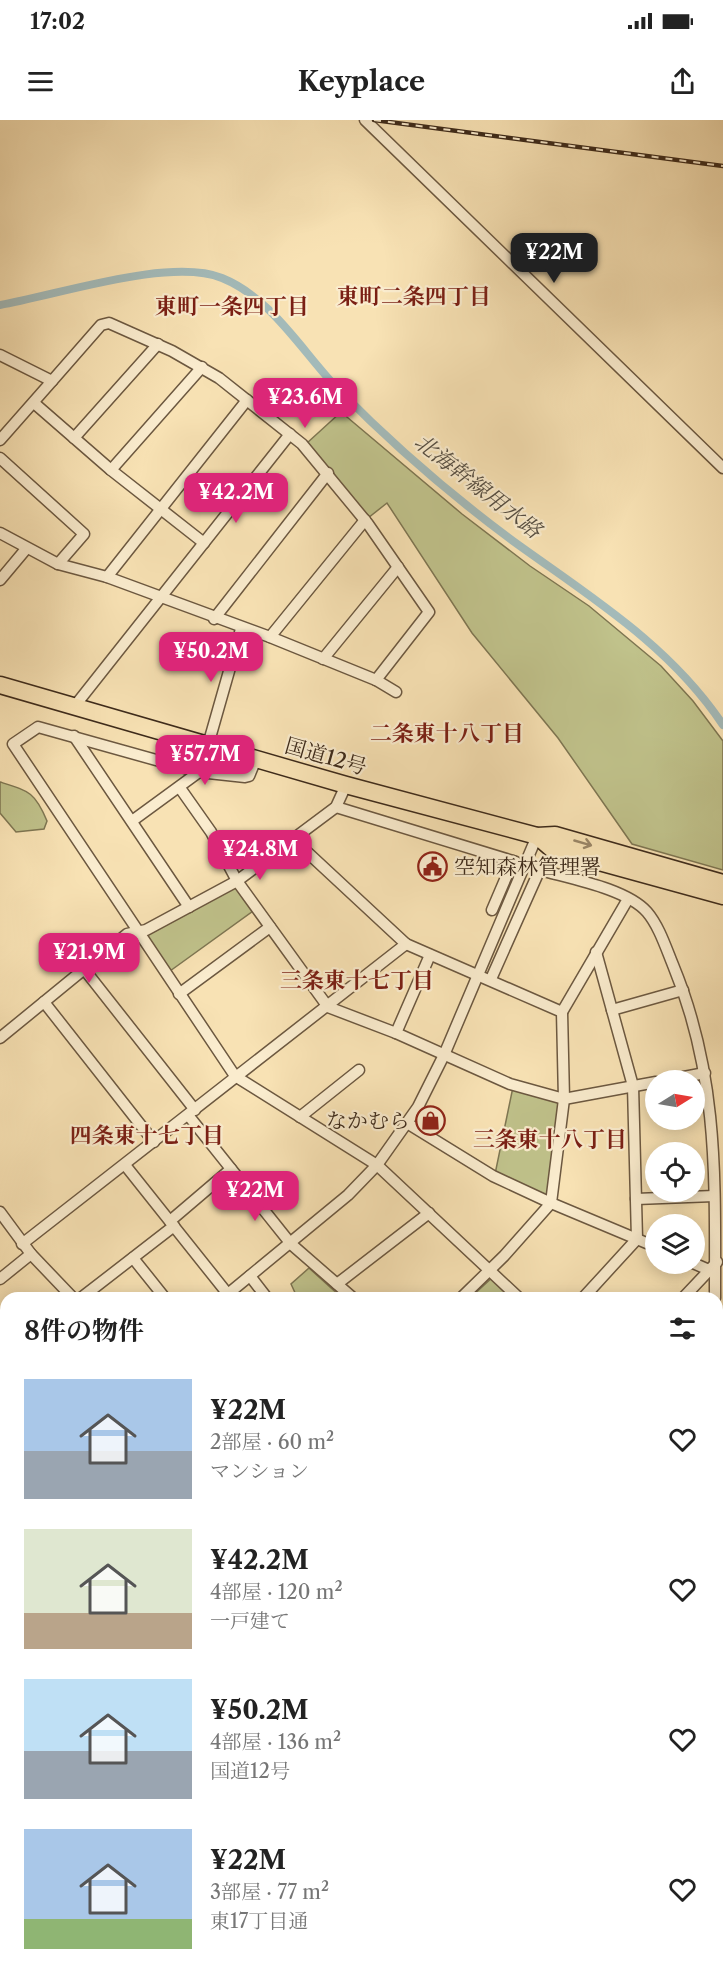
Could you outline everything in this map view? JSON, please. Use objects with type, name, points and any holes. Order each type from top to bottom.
[{"type":"highway","name":"国道12号","points":[[0,685],[346,785],[537,836],[555,835],[628,856],[661,878],[723,896]]},
{"type":"highway","name":"国道12号","points":[[537,836],[552,849],[723,883]]},
{"type":"street","points":[[365,120],[723,468]]},
{"type":"street","points":[[0,440],[102,325],[109,323],[158,344],[202,367],[290,434],[328,473],[365,520],[429,612],[376,680]]},
{"type":"street","points":[[74,438],[158,344]]},
{"type":"street","points":[[0,355],[52,381]]},
{"type":"street","points":[[111,470],[202,367]]},
{"type":"street","points":[[107,578],[160,507],[247,400]]},
{"type":"street","points":[[34,402],[111,470],[204,543]]},
{"type":"street","points":[[74,707],[290,434]]},
{"type":"street","points":[[0,458],[84,534],[58,564]]},
{"type":"street","points":[[214,619],[328,473]]},
{"type":"street","points":[[270,637],[365,520]]},
{"type":"street","points":[[0,533],[26,549],[58,564],[107,578],[241,629],[270,637],[376,680],[396,692]]},
{"type":"street","points":[[0,580],[26,549]]},
{"type":"street","points":[[323,659],[398,567]]},
{"type":"street","points":[[208,746],[241,629]]},
{"type":"street","points":[[256,759],[249,776],[245,777],[199,772],[38,727],[13,744],[235,1076],[376,1166],[513,1292]]},
{"type":"street","points":[[74,736],[189,907]]},
{"type":"street","points":[[132,821],[199,772]]},
{"type":"street","points":[[0,1038],[127,934],[137,932],[189,907],[237,881],[336,807],[346,785]]},
{"type":"street","points":[[180,788],[211,832],[237,881],[328,1007],[396,1033],[510,1084],[564,1099],[645,1084]]},
{"type":"street","points":[[336,807],[514,862],[492,910]]},
{"type":"street","points":[[232,1292],[348,1195],[376,1166],[407,1123],[444,1055],[537,836]]},
{"type":"street","points":[[293,839],[406,945],[491,979],[562,1012]]},
{"type":"street","points":[[491,979],[538,869],[628,899],[648,913],[683,990],[704,1070]]},
{"type":"street","points":[[467,1292],[551,1203],[564,1099],[562,1012],[628,899]]},
{"type":"street","points":[[179,993],[270,927]]},
{"type":"street","points":[[22,1244],[406,945]]},
{"type":"street","points":[[588,1292],[637,1239],[633,1086],[596,952]]},
{"type":"street","points":[[396,1033],[430,955]]},
{"type":"street","points":[[84,969],[192,1112],[231,1169],[291,1244],[346,1292]]},
{"type":"street","points":[[612,1010],[683,990]]},
{"type":"street","points":[[44,1002],[154,1142]]},
{"type":"street","points":[[300,1117],[359,1070]]},
{"type":"street","points":[[705,1073],[713,1139],[716,1292]]},
{"type":"street","points":[[407,1123],[493,1176],[645,1242]]},
{"type":"street","points":[[125,1165],[225,1292]]},
{"type":"street","points":[[89,1292],[133,1258],[231,1169]]},
{"type":"street","points":[[636,1199],[714,1196]]},
{"type":"street","points":[[0,1212],[22,1244],[64,1292]]},
{"type":"street","points":[[337,1284],[429,1213]]},
{"type":"street","points":[[0,1279],[31,1254]]},
{"type":"street","points":[[133,1258],[160,1292]]},
{"type":"street","points":[[689,1292],[716,1263]]},
{"type":"street","points":[[250,1276],[262,1292]]},
{"type":"green space","points":[[341,412],[462,514],[530,566],[589,606],[661,666],[693,701],[723,741],[723,870],[632,844],[558,738],[472,633],[387,503],[368,518],[307,443]]},
{"type":"green space","points":[[0,782],[18,788],[35,798],[47,821],[44,829],[16,832],[0,813]]},
{"type":"green space","points":[[236,887],[253,911],[170,971],[146,936]]},
{"type":"green space","points":[[513,1087],[561,1101],[549,1199],[495,1174]]},
{"type":"green space","points":[[309,1268],[335,1292],[295,1292],[291,1284]]},
{"type":"green space","points":[[495,1275],[512,1292],[477,1292]]},
{"type":"waterway","name":"北海幹線用水路","points":[[0,305],[113,280],[174,272],[200,273],[222,278],[240,287],[272,312],[339,390],[401,450],[490,524],[599,602],[653,646],[679,670],[723,725]]},
{"type":"railway","points":[[374,120],[723,166]]},
{"type":"place","name":"空知森林管理署","points":[[433,866]]},
{"type":"place","name":"なかむら","points":[[431,1120]]},
{"type":"district","name":"東町二条四丁目","points":[[414,296]]},
{"type":"district","name":"東町一条四丁目","points":[[232,306]]},
{"type":"district","name":"二条東十八丁目","points":[[447,733]]},
{"type":"district","name":"三条東十七丁目","points":[[357,980]]},
{"type":"district","name":"四条東十七丁目","points":[[147,1135]]},
{"type":"district","name":"三条東十八丁目","points":[[550,1139]]}]
